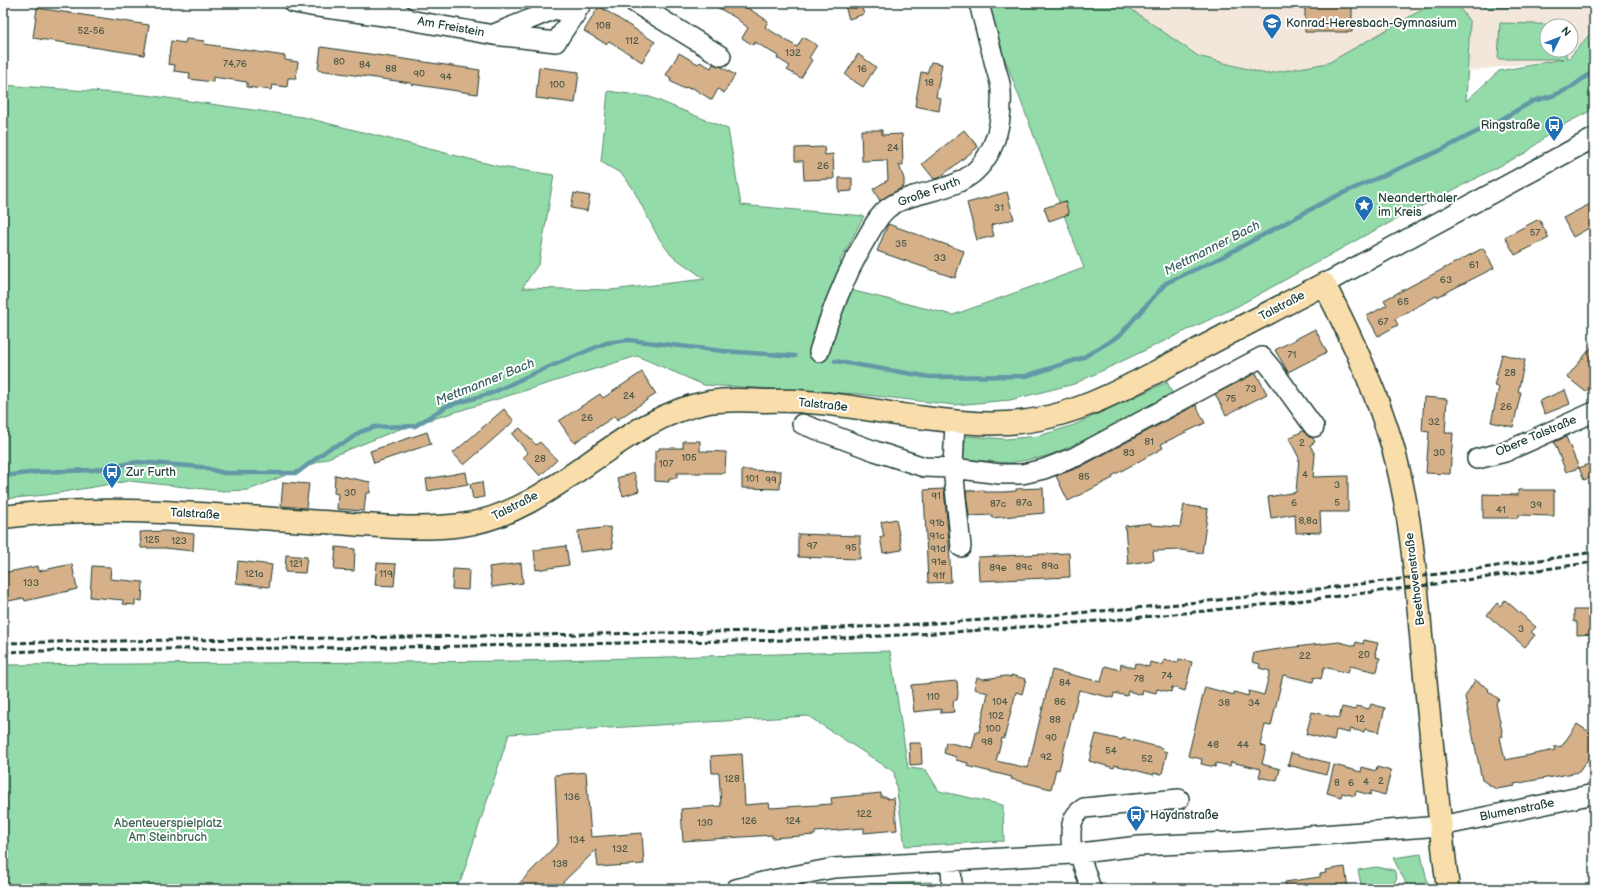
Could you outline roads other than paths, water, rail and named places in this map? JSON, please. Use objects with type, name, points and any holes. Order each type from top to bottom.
[{"type":"main road","name":"Talstraße","points":[[3,517],[71,511],[152,512],[407,527],[461,525],[488,520],[523,504],[556,485],[634,433],[682,409],[709,402],[732,400],[806,402],[954,422],[1006,424],[1043,419],[1071,411],[1118,392],[1324,284]]},
{"type":"main road","name":"Beethovenstraße","points":[[1324,284],[1340,315],[1372,389],[1393,447],[1402,486],[1415,568],[1440,826],[1448,889]]},
{"type":"street","name":"Am Freistein","points":[[386,3],[409,20]]},
{"type":"street","points":[[635,3],[721,56]]},
{"type":"street","name":"Große Furth","points":[[819,352],[834,307],[851,267],[878,217],[888,208],[900,201],[943,188],[972,175],[983,162],[992,147],[1000,122],[1002,90],[979,3]]},
{"type":"street","name":"Am Freistein","points":[[309,4],[494,34],[556,42],[579,9]]},
{"type":"street","name":"Am Freistein","points":[[494,34],[555,9],[579,9]]},
{"type":"street","name":"Talstraße","points":[[1324,284],[1594,138]]},
{"type":"street","name":"Talstraße","points":[[802,424],[924,467],[953,468],[1000,474],[1022,474],[1044,469],[1074,457],[1262,357],[1314,427]]},
{"type":"street","name":"Obere Talstraße","points":[[1477,459],[1505,452],[1594,412]]},
{"type":"street","points":[[954,422],[953,468],[961,547]]},
{"type":"street","name":"Blumenstraße","points":[[1440,826],[1594,794]]},
{"type":"street","points":[[1091,889],[1075,853],[1071,825],[1078,812],[1084,808],[1179,800]]},
{"type":"street","points":[[736,889],[767,881],[834,868],[951,862],[1075,853],[1139,846],[1293,838],[1440,826]]},
{"type":"street","points":[[951,862],[952,889]]},
{"type":"waterway","name":"Mettmanner Bach","points":[[835,361],[930,377],[1026,376],[1082,358],[1119,336],[1166,283],[1220,258],[1332,198],[1441,150],[1502,119],[1533,101],[1552,96],[1570,88],[1594,71]]},
{"type":"waterway","name":"Mettmanner Bach","points":[[3,476],[37,472],[93,470],[137,462],[201,467],[224,473],[297,473],[330,448],[346,442],[360,432],[375,427],[415,426],[447,406],[492,393],[530,375],[606,343],[629,340],[723,351],[795,356]]},
{"type":"railway","points":[[3,643],[700,632],[813,629],[911,624],[1107,611],[1302,591],[1594,552]]},
{"type":"railway","points":[[3,652],[759,641],[911,634],[1009,628],[1204,611],[1399,589],[1594,562]]},
{"type":"place","name":"Konrad-Heresbach-Gymnasium","points":[[1272,40]]},
{"type":"place","name":"Ringstraße","points":[[1554,142]]},
{"type":"place","name":"Neanderthaler im Kreis","points":[[1364,222]]},
{"type":"place","name":"Zur Furth","points":[[112,489]]},
{"type":"place","name":"Haydnstraße","points":[[1136,832]]},
{"type":"park label","name":"Abenteuerspielplatz Am Steinbruch","points":[[168,830]]}]
